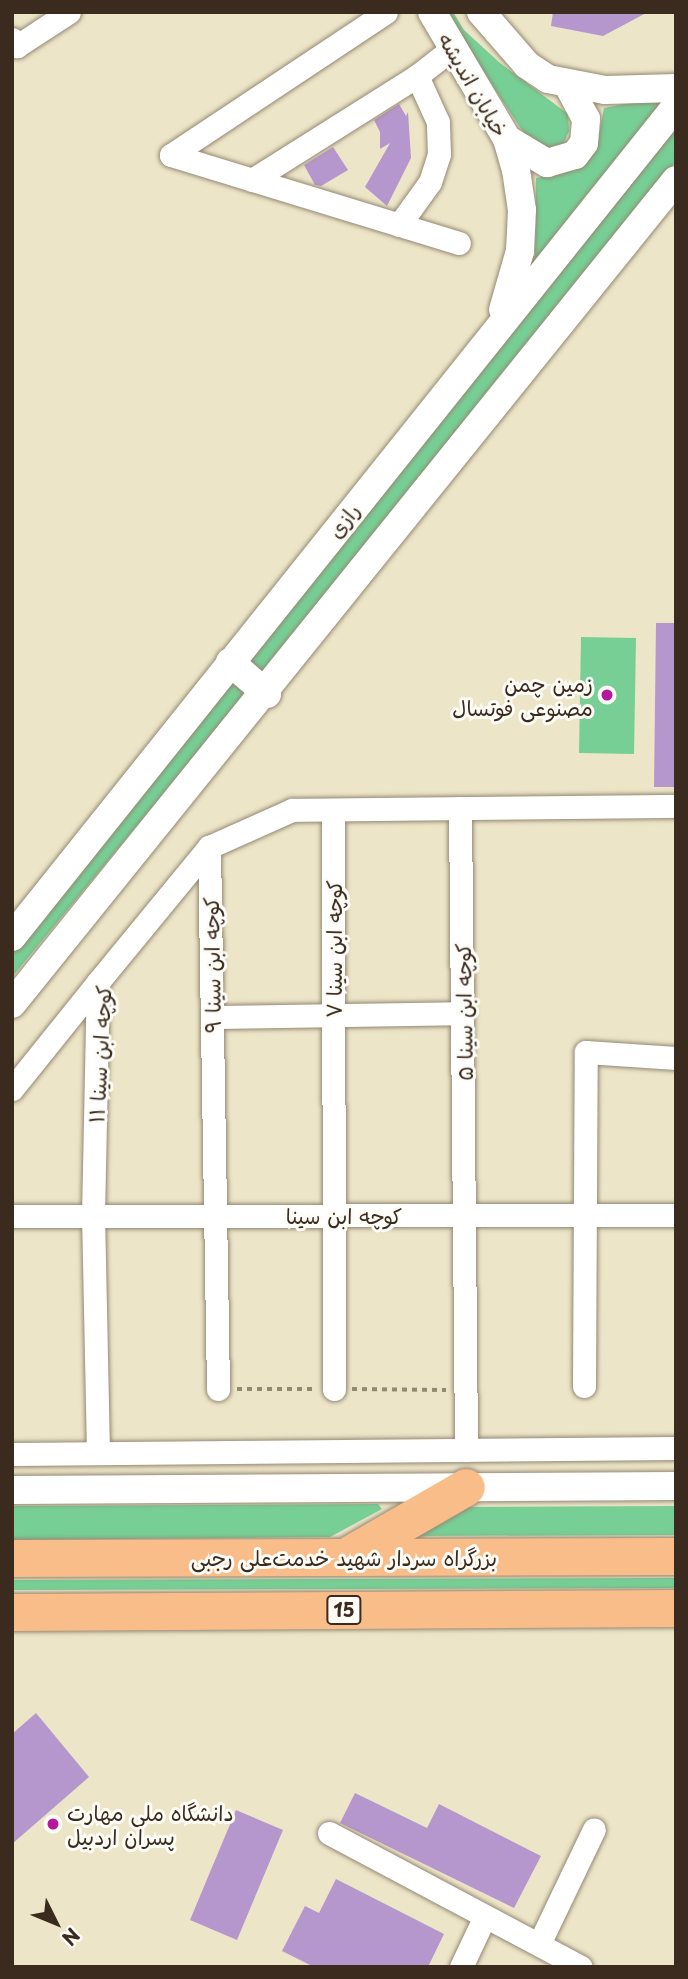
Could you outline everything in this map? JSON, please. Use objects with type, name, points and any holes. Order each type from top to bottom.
[{"type":"highway","points":[[346,1556],[466,1487]]},
{"type":"highway","name":"بزرگراه سردار شهید خدمت‌علی رجبی","points":[[12,1558],[676,1556]]},
{"type":"highway","name":"15","points":[[12,1612],[676,1608]]},
{"type":"street","points":[[12,39],[17,46],[69,12]]},
{"type":"street","points":[[386,12],[171,155],[459,243]]},
{"type":"street","name":"خیابان اندیشه","points":[[432,12],[507,139],[522,210],[520,251],[500,321]]},
{"type":"street","name":"خیابان اندیشه","points":[[481,12],[527,65],[548,79],[568,85],[605,90],[676,88]]},
{"type":"street","points":[[251,180],[417,76],[454,47]]},
{"type":"street","points":[[399,225],[430,182],[439,154],[438,122],[417,76]]},
{"type":"street","points":[[507,139],[547,163],[575,155],[584,143],[586,119],[568,85]]},
{"type":"street","name":"رازی","points":[[12,937],[500,321],[676,106]]},
{"type":"street","points":[[12,1004],[267,694],[676,180]]},
{"type":"street","points":[[230,662],[267,694]]},
{"type":"street","points":[[209,846],[292,810],[676,806]]},
{"type":"street","name":"کوچه ابن سینا ۵","points":[[460,808],[466,1215],[466,1450]]},
{"type":"street","name":"کوچه ابن سینا ۷","points":[[333,810],[334,1389]]},
{"type":"street","name":"کوچه ابن سینا ۱۱","points":[[98,1452],[93,1216],[98,982],[209,846]]},
{"type":"street","name":"کوچه ابن سینا ۹","points":[[209,846],[218,1389]]},
{"type":"street","points":[[12,1089],[98,982]]},
{"type":"street","points":[[212,1017],[463,1013]]},
{"type":"street","points":[[584,1386],[586,1052],[676,1058]]},
{"type":"street","name":"کوچه ابن سینا","points":[[12,1216],[676,1215]]},
{"type":"street","points":[[12,1454],[676,1448]]},
{"type":"street","points":[[12,1490],[676,1486]]},
{"type":"street","points":[[539,1944],[594,1829]]},
{"type":"street","points":[[329,1833],[582,1967]]},
{"type":"street","points":[[460,1967],[485,1916]]},
{"type":"green space","points":[[443,12],[453,12],[464,30],[500,63],[568,114],[569,131],[564,143],[546,152],[530,142]]},
{"type":"green space","points":[[671,95],[535,261],[536,178],[556,174],[598,140],[604,108]]},
{"type":"green space","points":[[676,129],[676,161],[335,586],[12,977],[12,952]]},
{"type":"green space","name":"زمین چمن مصنوعی فوتسال","points":[[581,637],[636,638],[634,754],[579,753]]},
{"type":"green space","points":[[378,1504],[382,1509],[330,1537],[12,1540],[12,1506]]},
{"type":"green space","points":[[676,1506],[676,1535],[410,1536],[467,1507]]},
{"type":"green space","points":[[676,1578],[676,1588],[12,1590],[12,1580]]},
{"type":"building","points":[[553,12],[648,12],[603,36],[551,26]]},
{"type":"building","points":[[399,104],[406,116],[408,112],[411,158],[387,206],[365,187],[390,143],[380,149],[380,132],[374,120]]},
{"type":"building","points":[[333,147],[348,170],[321,186],[315,185],[304,165]]},
{"type":"building","points":[[656,623],[676,623],[676,787],[654,787]]},
{"type":"building","points":[[36,1713],[89,1777],[12,1844],[12,1734]]},
{"type":"building","points":[[355,1793],[427,1828],[439,1804],[541,1856],[514,1908],[340,1823]]},
{"type":"building","points":[[236,1810],[283,1830],[237,1940],[190,1920]]},
{"type":"building","points":[[336,1879],[444,1934],[428,1967],[314,1967],[282,1951],[305,1906],[319,1913]]},
{"type":"place","name":"زمین چمن مصنوعی فوتسال","points":[[607,695]]},
{"type":"place","name":"دانشگاه ملی مهارت پسران اردبیل","points":[[53,1824]]}]
